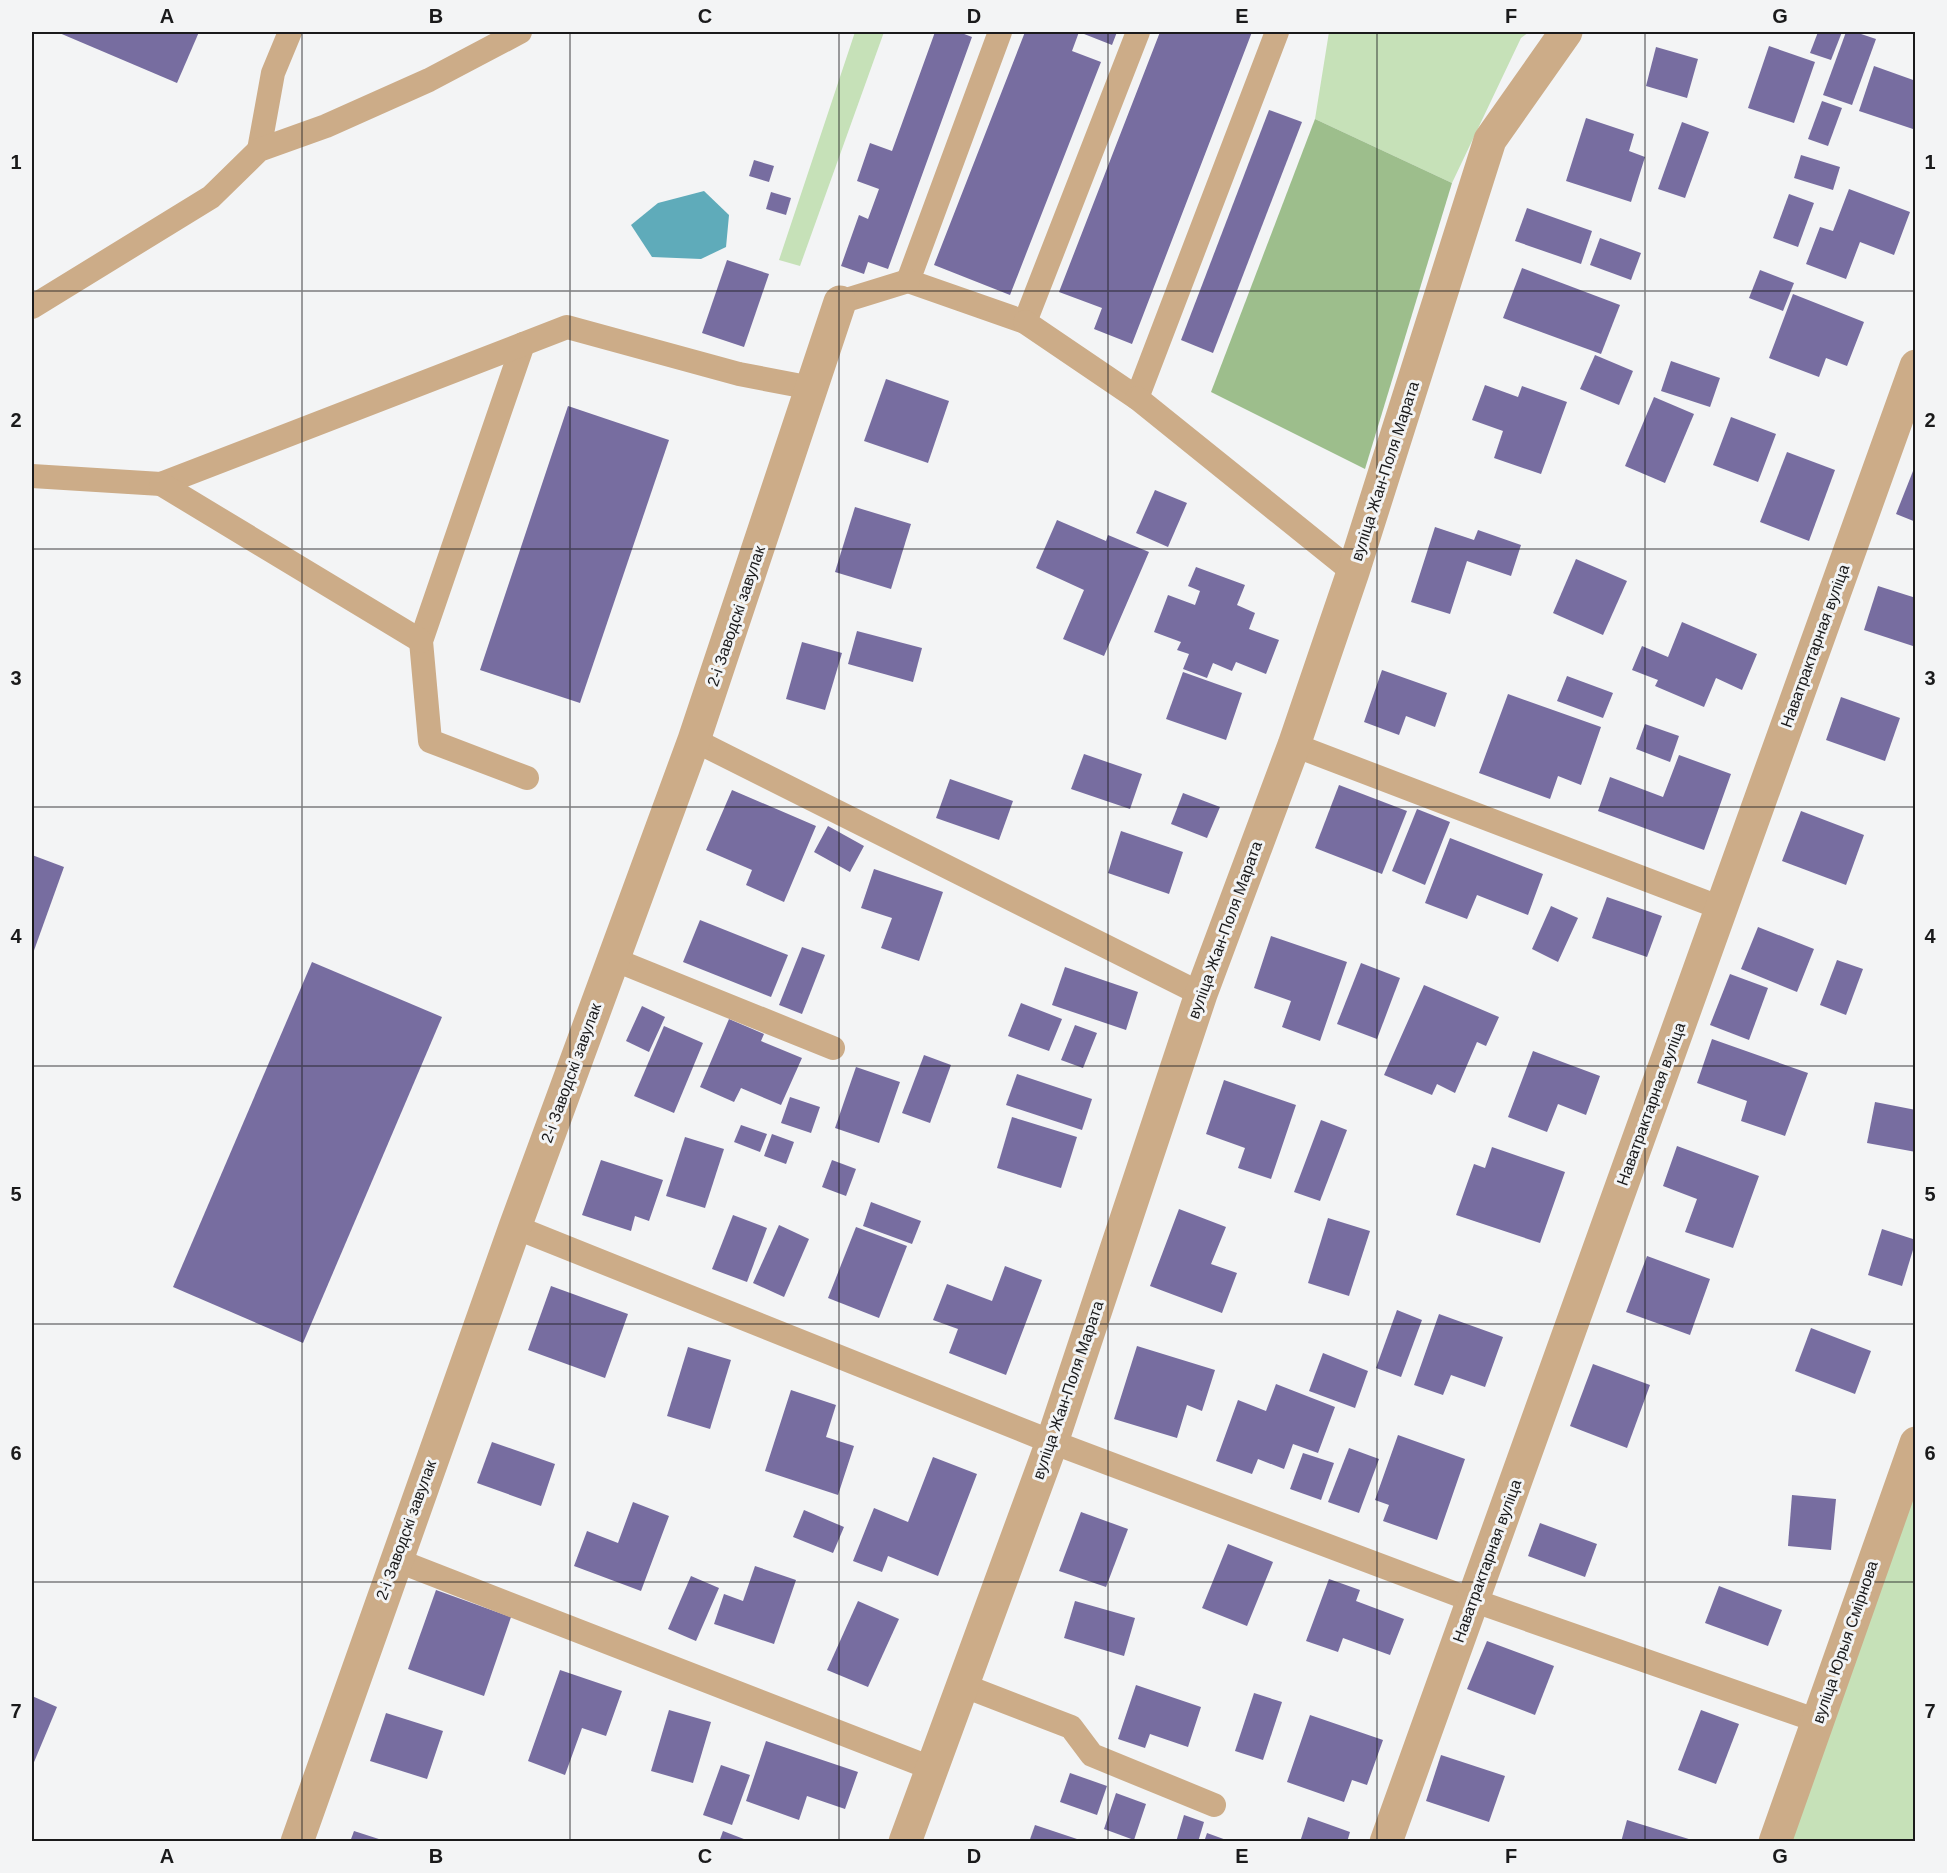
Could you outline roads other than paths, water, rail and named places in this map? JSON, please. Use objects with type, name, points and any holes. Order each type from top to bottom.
[{"type":"street","name":"вуліца Жан-Поля Марата","points":[[905,1842],[1052,1442],[1201,994],[1294,745],[1353,572],[1490,140],[1566,32]]},
{"type":"street","name":"2-і Заводскі завулак","points":[[297,1842],[515,1227],[694,740],[840,302]]},
{"type":"street","name":"Наватрактарная вуліца","points":[[1386,1842],[1916,366]]},
{"type":"street","name":"вуліца Юрыя Смірнова","points":[[1775,1842],[1916,1443]]},
{"type":"lane","points":[[259,150],[273,73],[290,32]]},
{"type":"lane","points":[[32,307],[211,197],[259,150],[326,126],[429,80],[520,32]]},
{"type":"lane","points":[[908,280],[1000,32]]},
{"type":"lane","points":[[1025,322],[1138,32]]},
{"type":"lane","points":[[1137,398],[1277,32]]},
{"type":"lane","points":[[840,302],[908,280],[1025,322],[1137,398],[1353,572]]},
{"type":"lane","points":[[32,477],[161,484],[567,327],[739,374],[812,388]]},
{"type":"lane","points":[[523,344],[421,641],[430,741],[527,778]]},
{"type":"lane","points":[[161,484],[421,641]]},
{"type":"lane","points":[[694,740],[1201,994]]},
{"type":"lane","points":[[1294,745],[1721,908]]},
{"type":"lane","points":[[613,959],[833,1048]]},
{"type":"lane","points":[[515,1227],[1052,1442],[1472,1600],[1818,1721]]},
{"type":"lane","points":[[396,1560],[931,1768]]},
{"type":"lane","points":[[962,1685],[1071,1727],[1092,1755],[1214,1805]]},
{"type":"water","points":[[704,191],[729,215],[726,247],[701,259],[652,257],[631,225],[658,203]]}]
